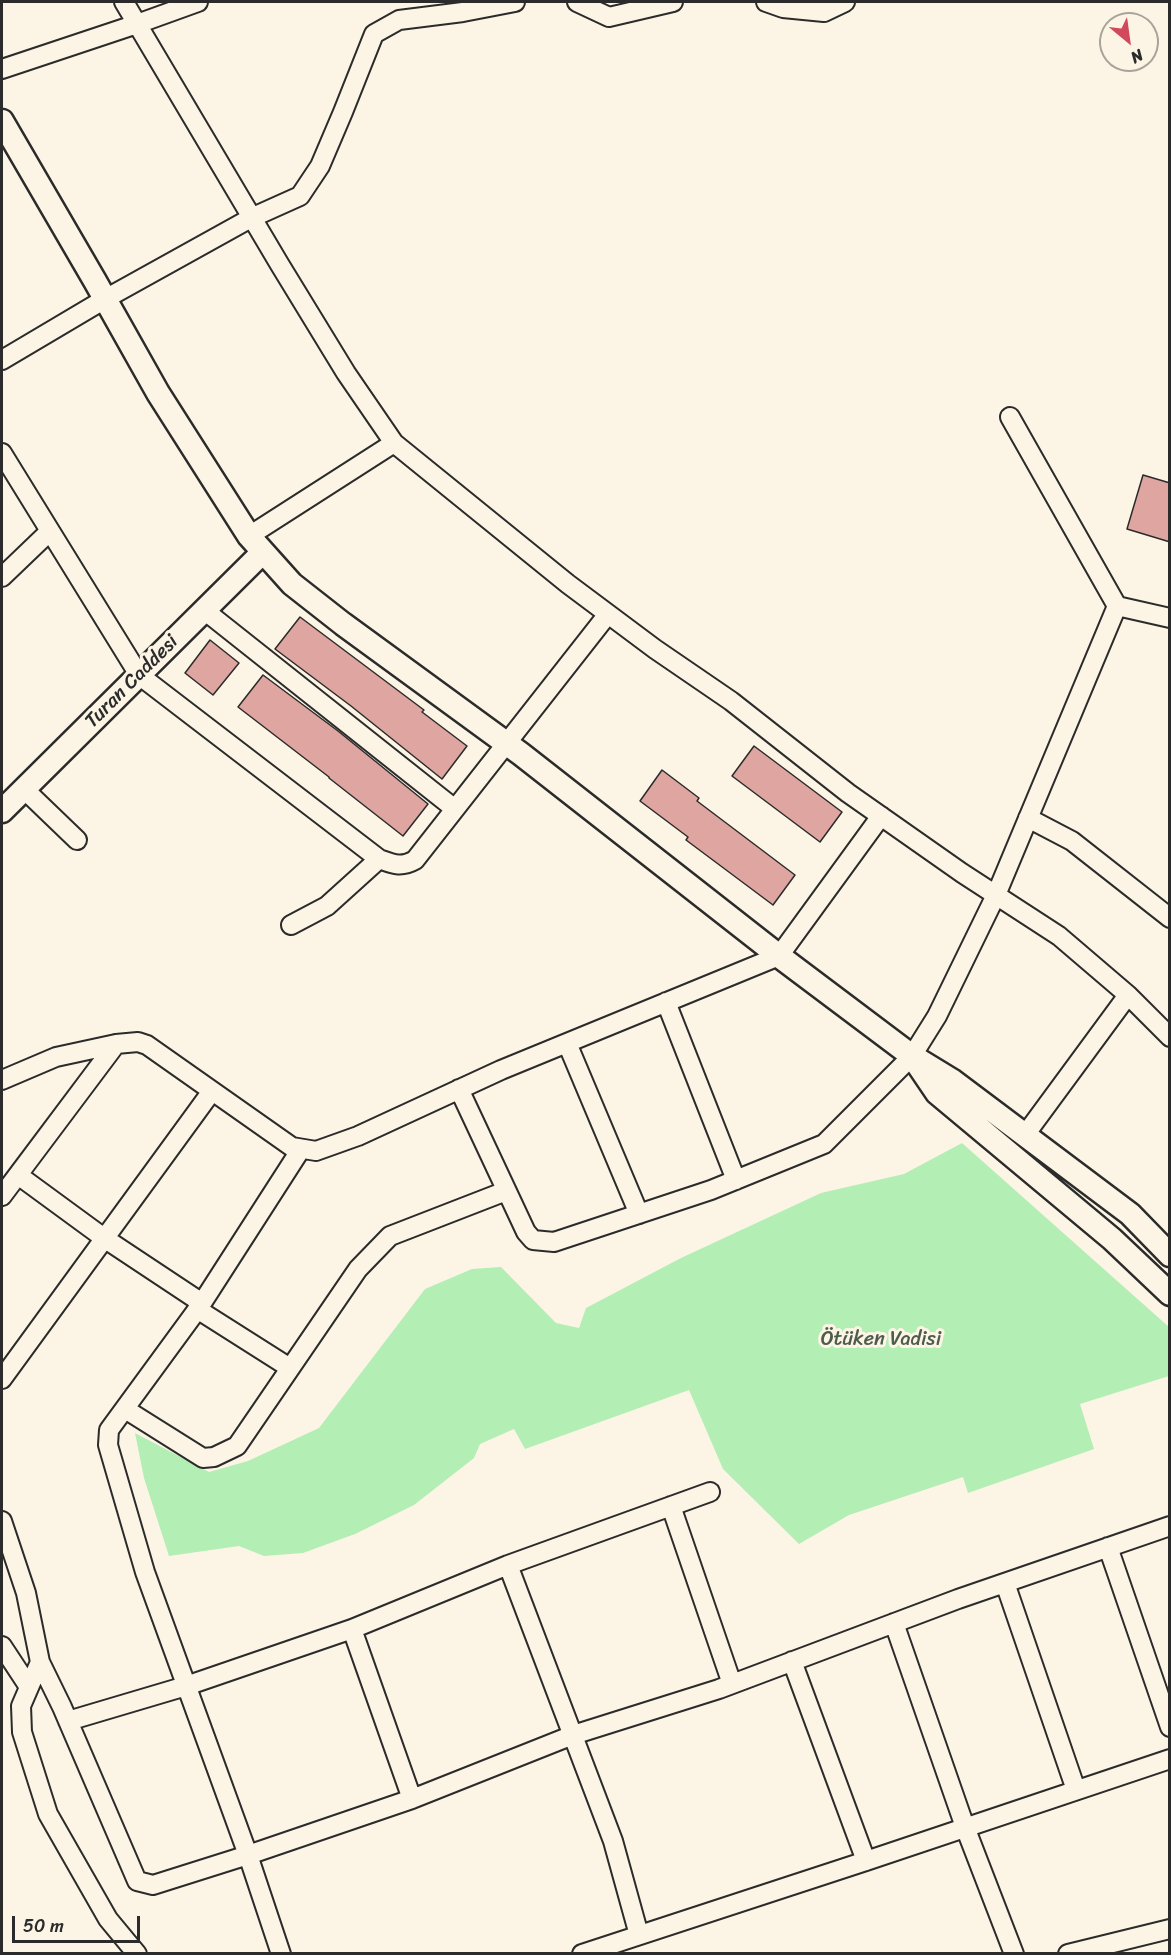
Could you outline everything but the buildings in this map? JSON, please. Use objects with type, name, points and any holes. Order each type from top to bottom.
[{"type":"street","points":[[124,2],[346,374],[394,443],[568,584],[655,649],[731,701],[848,793],[1059,936],[1128,995],[1170,1037]]},
{"type":"street","points":[[2,69],[198,2]]},
{"type":"street","points":[[2,360],[105,299],[251,218],[300,196],[320,166],[374,34],[399,21],[515,2]]},
{"type":"street","points":[[577,2],[609,17],[673,2]]},
{"type":"street","points":[[766,2],[783,8],[824,12],[845,2]]},
{"type":"street","points":[[2,121],[158,393],[256,544],[292,584],[506,743],[779,956],[912,1056],[953,1081],[1130,1214],[1170,1255]]},
{"type":"street","points":[[1010,417],[1117,606],[1170,618]]},
{"type":"street","points":[[256,544],[394,443]]},
{"type":"street","points":[[2,453],[139,675],[379,859],[397,866],[415,860],[608,614]]},
{"type":"street","points":[[2,577],[50,531]]},
{"type":"street","name":"Turan Caddesi","points":[[2,811],[204,610],[256,544]]},
{"type":"street","points":[[459,1089],[518,1216],[533,1240],[554,1242],[639,1214],[711,1190],[824,1144],[912,1056],[937,1016],[996,895],[1117,606]]},
{"type":"street","points":[[204,610],[455,809]]},
{"type":"street","points":[[24,789],[77,840]]},
{"type":"street","points":[[2,1080],[56,1057],[116,1044],[138,1042],[147,1045],[292,1147],[316,1151],[358,1136],[459,1089],[779,956],[881,816]]},
{"type":"street","points":[[1028,818],[1072,841],[1170,918]]},
{"type":"street","points":[[291,925],[327,906],[379,859]]},
{"type":"street","points":[[1025,1135],[1128,995]]},
{"type":"street","points":[[666,1002],[736,1180]]},
{"type":"street","points":[[567,1043],[639,1214]]},
{"type":"street","points":[[2,1196],[116,1044]]},
{"type":"street","points":[[912,1056],[937,1093],[1112,1239],[1170,1294]]},
{"type":"street","points":[[2,1379],[212,1091]]},
{"type":"street","points":[[281,1953],[248,1855],[145,1572],[108,1445],[109,1430],[200,1306],[302,1149]]},
{"type":"street","points":[[18,1174],[104,1238],[290,1368]]},
{"type":"street","points":[[125,1409],[203,1458],[214,1457],[237,1446],[358,1269],[390,1236],[506,1191]]},
{"type":"street","points":[[68,1721],[186,1686],[352,1629],[508,1565],[710,1492]]},
{"type":"street","points":[[671,1506],[732,1684]]},
{"type":"street","points":[[2,1521],[26,1593],[40,1662],[137,1881],[153,1885],[412,1799],[573,1735],[732,1684],[894,1623],[1170,1526]]},
{"type":"street","points":[[1108,1547],[1170,1727]]},
{"type":"street","points":[[508,1565],[613,1841],[639,1935]]},
{"type":"street","points":[[1005,1583],[1076,1790]]},
{"type":"street","points":[[894,1623],[965,1827],[1014,1953]]},
{"type":"street","points":[[352,1629],[412,1799]]},
{"type":"street","points":[[2,1646],[9,1672],[29,1687]]},
{"type":"street","points":[[792,1661],[866,1861]]},
{"type":"street","points":[[40,1662],[21,1706],[22,1732],[48,1814],[108,1919],[137,1953]]},
{"type":"street","points":[[582,1953],[1170,1759]]},
{"type":"street","points":[[1068,1953],[1170,1929]]},
{"type":"green space","name":"Ötüken Vadisi","points":[[962,1143],[1169,1327],[1169,1376],[1080,1404],[1094,1449],[968,1493],[963,1477],[849,1515],[799,1544],[723,1469],[689,1390],[525,1449],[514,1429],[480,1444],[474,1458],[414,1505],[355,1534],[303,1553],[264,1556],[239,1546],[169,1556],[144,1478],[135,1433],[209,1472],[248,1461],[319,1428],[425,1289],[472,1269],[501,1267],[556,1323],[579,1328],[586,1308],[681,1258],[821,1193],[904,1174]]}]
